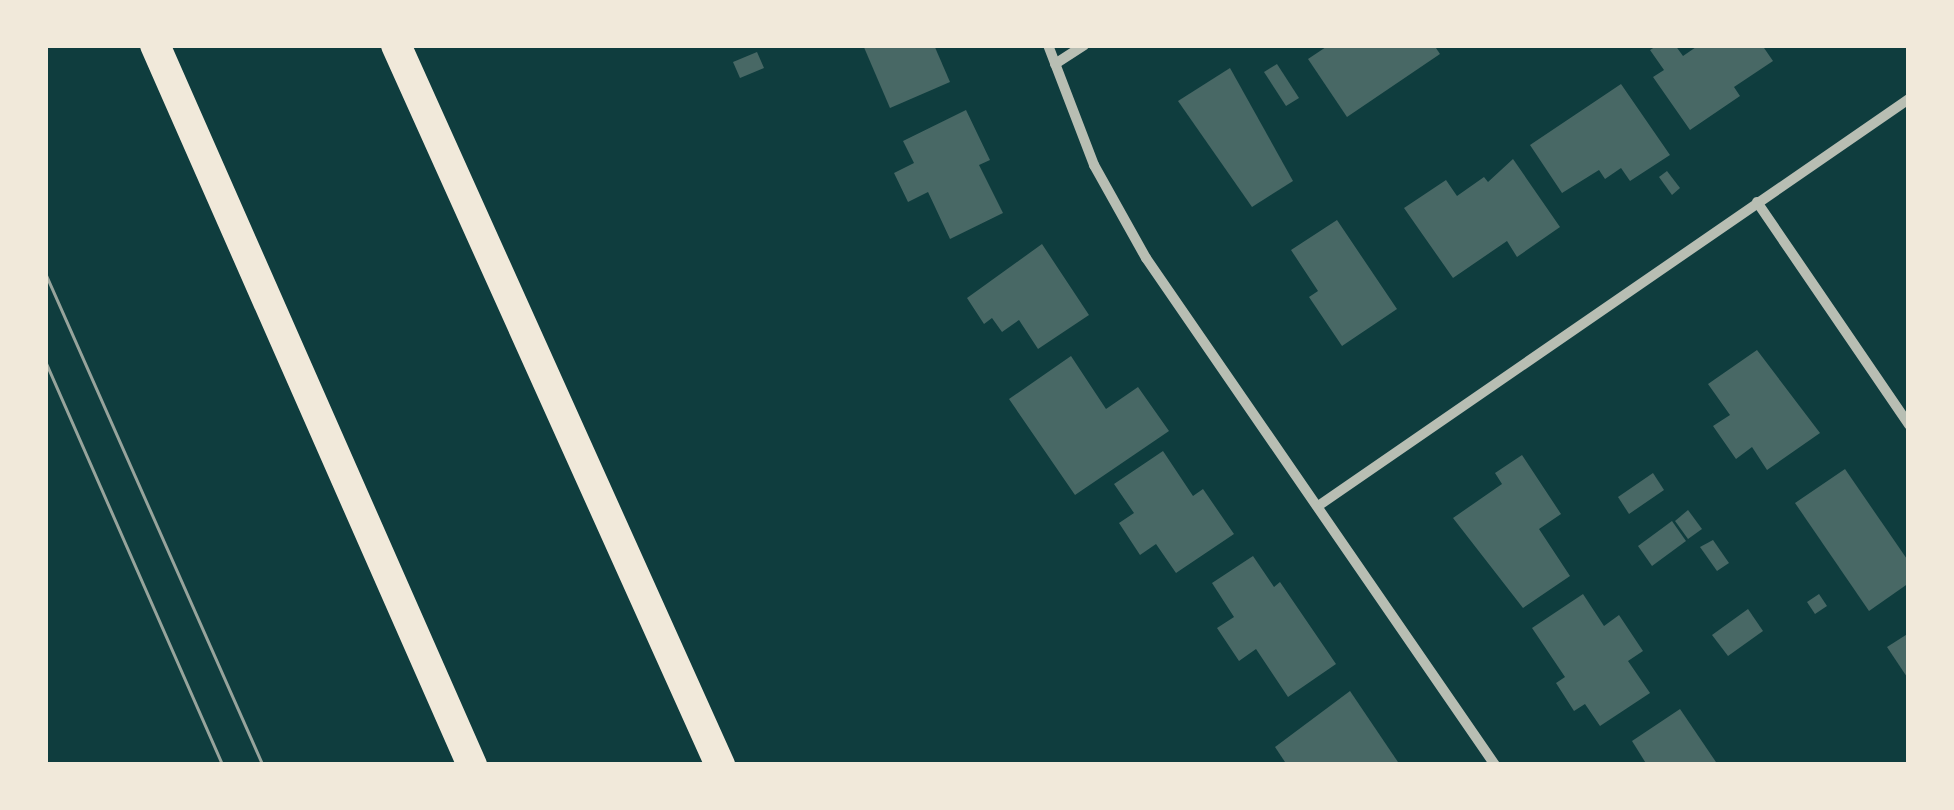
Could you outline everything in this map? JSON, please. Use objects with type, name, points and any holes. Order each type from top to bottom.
[{"type":"highway","points":[[155,45],[472,765]]},
{"type":"highway","points":[[396,45],[720,765]]},
{"type":"street","points":[[1048,45],[1094,164],[1146,258],[1321,504],[1495,765]]},
{"type":"street","points":[[1055,64],[1084,45]]},
{"type":"street","points":[[1321,504],[1909,99]]},
{"type":"street","points":[[1757,202],[1909,425]]},
{"type":"building","points":[[863,45],[934,45],[950,82],[890,108]]},
{"type":"building","points":[[1329,45],[1434,45],[1440,54],[1347,117],[1308,59]]},
{"type":"building","points":[[1658,45],[1675,45],[1683,56],[1699,45],[1762,45],[1773,61],[1734,87],[1740,96],[1690,130],[1653,77],[1664,70],[1650,50]]},
{"type":"building","points":[[757,52],[764,68],[740,78],[733,62]]},
{"type":"building","points":[[1277,64],[1299,98],[1286,106],[1264,72]]},
{"type":"building","points":[[1230,68],[1293,181],[1252,207],[1178,101]]},
{"type":"building","points":[[1621,84],[1670,155],[1630,181],[1621,168],[1605,179],[1599,170],[1562,193],[1530,145]]},
{"type":"building","points":[[966,110],[990,160],[979,165],[1003,213],[950,239],[928,192],[908,202],[894,173],[914,163],[903,141]]},
{"type":"building","points":[[1513,159],[1560,227],[1517,257],[1507,241],[1453,278],[1404,208],[1446,180],[1457,196],[1484,177],[1488,182]]},
{"type":"building","points":[[1667,171],[1680,188],[1672,195],[1659,177]]},
{"type":"building","points":[[1337,220],[1397,309],[1342,346],[1309,297],[1318,291],[1291,250]]},
{"type":"building","points":[[1042,244],[1089,315],[1038,349],[1019,320],[1002,332],[992,318],[984,324],[967,298]]},
{"type":"building","points":[[1757,350],[1820,433],[1767,470],[1752,447],[1736,459],[1713,426],[1730,415],[1708,384]]},
{"type":"building","points":[[1071,356],[1106,409],[1138,387],[1169,431],[1075,495],[1009,399]]},
{"type":"building","points":[[1163,451],[1193,496],[1203,489],[1234,534],[1176,573],[1156,544],[1140,555],[1119,523],[1134,513],[1114,484]]},
{"type":"building","points":[[1522,455],[1561,514],[1539,529],[1570,576],[1523,608],[1453,518],[1502,484],[1495,473]]},
{"type":"building","points":[[1845,469],[1909,562],[1909,583],[1869,611],[1795,503]]},
{"type":"building","points":[[1653,473],[1664,490],[1629,514],[1618,497]]},
{"type":"building","points":[[1688,510],[1702,529],[1688,539],[1675,521]]},
{"type":"building","points":[[1672,521],[1686,541],[1652,566],[1638,546]]},
{"type":"building","points":[[1713,540],[1729,563],[1717,571],[1700,547]]},
{"type":"building","points":[[1253,556],[1274,587],[1280,582],[1336,664],[1288,697],[1256,649],[1239,661],[1217,628],[1234,617],[1212,583]]},
{"type":"building","points":[[1583,594],[1604,626],[1619,615],[1643,651],[1628,661],[1650,693],[1600,726],[1585,704],[1574,711],[1556,683],[1565,677],[1532,628]]},
{"type":"building","points":[[1819,594],[1827,606],[1815,614],[1807,602]]},
{"type":"building","points":[[1748,609],[1763,631],[1728,656],[1712,635]]},
{"type":"building","points":[[1909,633],[1909,680],[1887,647]]},
{"type":"building","points":[[1350,691],[1400,765],[1287,765],[1275,747]]},
{"type":"building","points":[[1680,709],[1718,765],[1647,765],[1632,741]]},
{"type":"tram line","points":[[45,272],[263,765]]},
{"type":"tram line","points":[[45,360],[223,765]]}]
